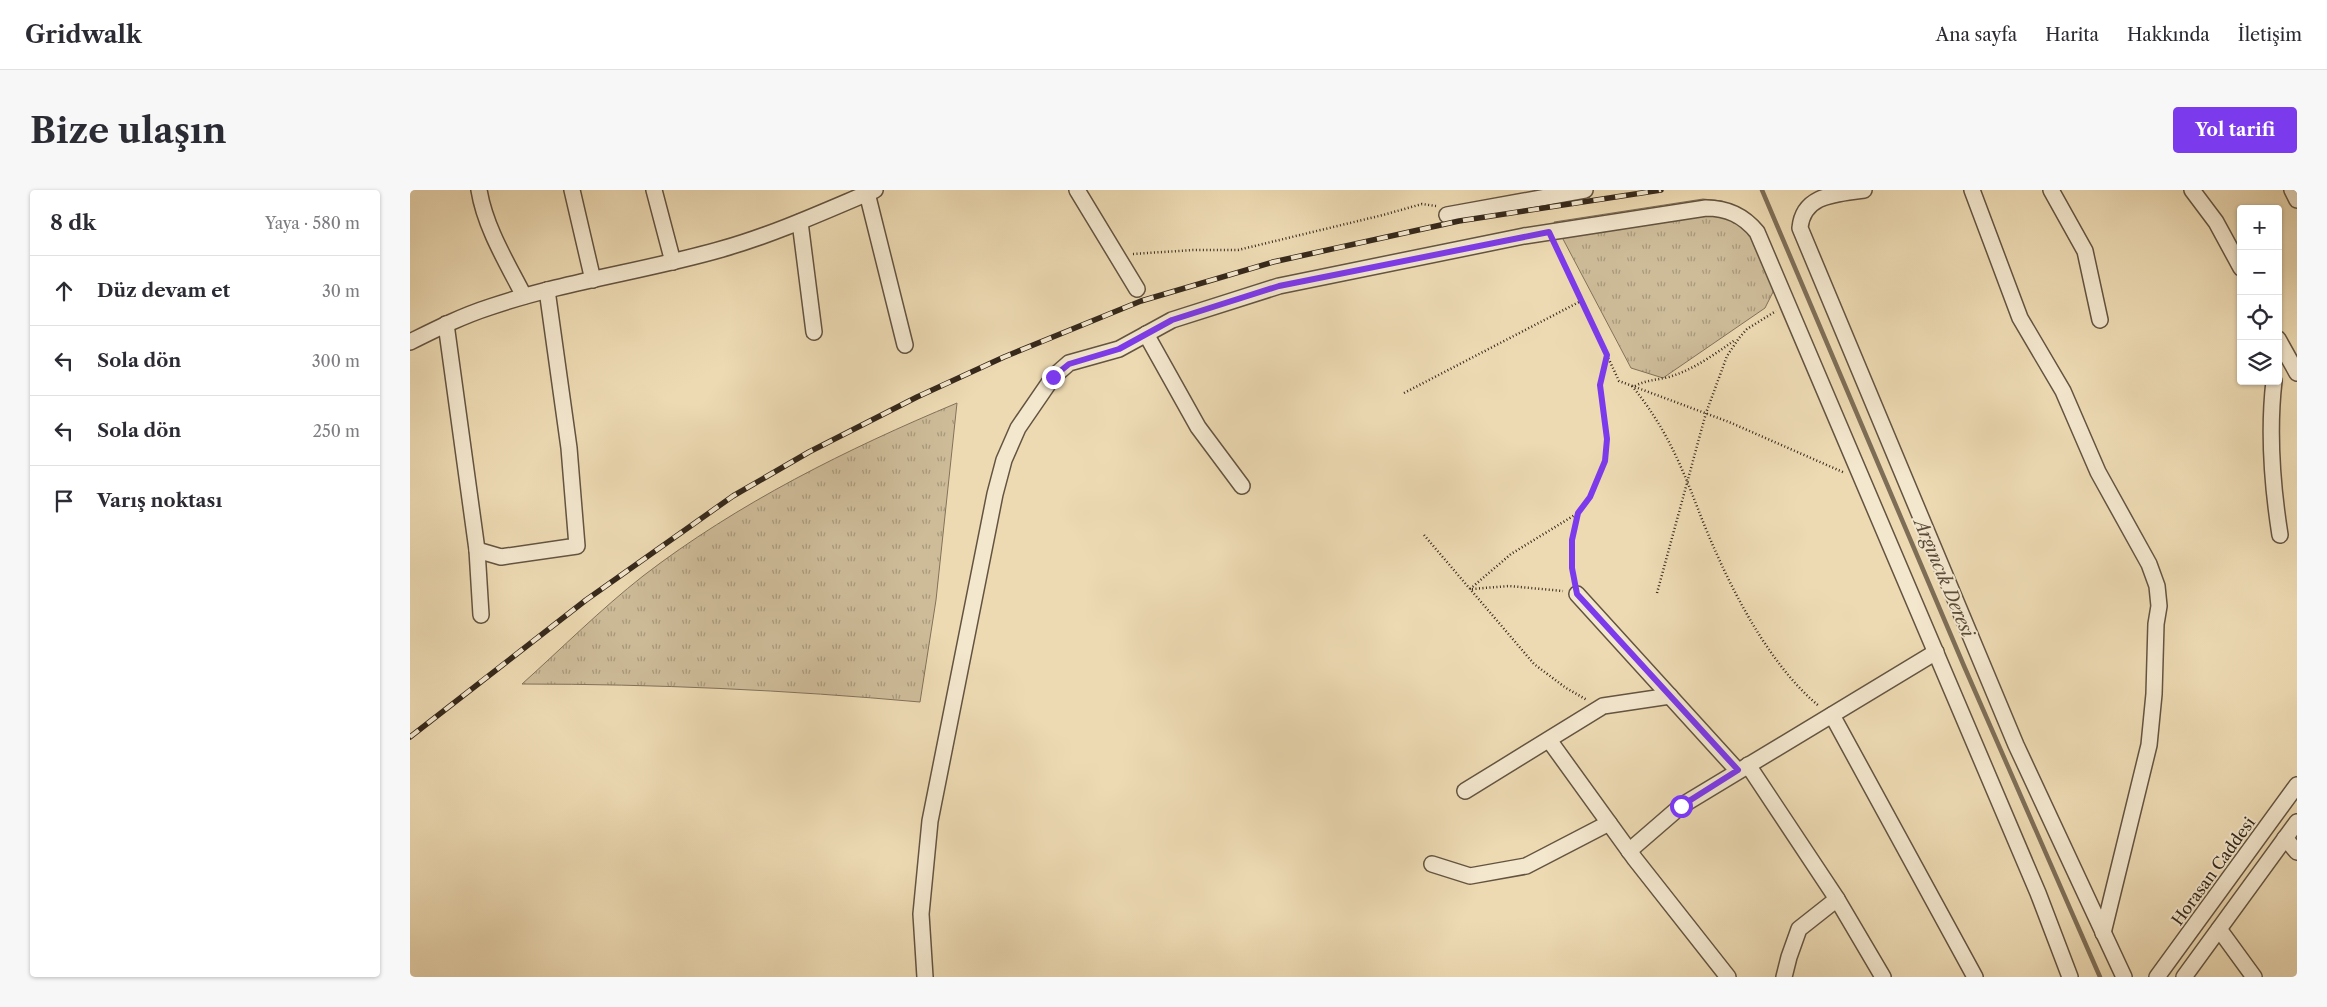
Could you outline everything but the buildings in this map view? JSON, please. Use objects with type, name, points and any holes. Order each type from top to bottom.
[{"type":"street","points":[[479,190],[489,221],[524,296]]},
{"type":"street","points":[[572,190],[593,280]]},
{"type":"street","points":[[654,190],[673,262]]},
{"type":"street","points":[[1077,190],[1137,289]]},
{"type":"street","points":[[1447,215],[1585,190]]},
{"type":"street","points":[[1864,190],[1826,196],[1814,201],[1802,216],[1800,228],[2016,745],[2124,977]]},
{"type":"street","points":[[1972,190],[2020,318],[2064,391],[2098,472],[2149,564],[2157,586],[2159,606],[2156,624],[2154,694],[2149,745],[2103,933]]},
{"type":"street","points":[[2051,190],[2084,250],[2100,320]]},
{"type":"street","points":[[2192,190],[2216,222],[2237,261]]},
{"type":"street","points":[[2292,190],[2297,200]]},
{"type":"street","points":[[410,342],[446,324],[488,307],[547,290],[722,249],[800,222],[871,192],[905,345]]},
{"type":"street","points":[[925,977],[921,914],[930,821],[995,494],[1004,460],[1027,413],[1044,388],[1061,370],[1069,364],[1119,349],[1172,320],[1279,286],[1549,232],[1696,209],[1725,210],[1743,218],[1757,232],[2038,893],[2070,977]]},
{"type":"street","points":[[800,222],[814,332]]},
{"type":"street","points":[[477,550],[501,557],[577,546],[569,448],[547,290]]},
{"type":"street","points":[[446,324],[477,550],[482,615]]},
{"type":"street","points":[[1146,334],[1198,427],[1242,486]]},
{"type":"street","points":[[2282,347],[2297,374]]},
{"type":"street","points":[[2274,385],[2271,407],[2272,488],[2280,535]]},
{"type":"street","points":[[1577,594],[1670,696],[1743,768],[1836,899],[1883,977]]},
{"type":"street","points":[[1629,851],[1681,806],[1936,652]]},
{"type":"street","points":[[1465,791],[1602,706],[1670,696]]},
{"type":"street","points":[[1832,715],[1975,977]]},
{"type":"street","points":[[1549,740],[1629,851],[1728,977]]},
{"type":"street","name":"Horasan Caddesi","points":[[2157,977],[2297,785]]},
{"type":"street","points":[[2184,977],[2297,822]]},
{"type":"street","points":[[1432,864],[1470,876],[1526,866],[1609,823]]},
{"type":"street","points":[[2285,838],[2297,852]]},
{"type":"street","points":[[1784,977],[1799,929],[1836,899]]},
{"type":"street","points":[[2218,929],[2254,977]]},
{"type":"path","points":[[1116,255],[1193,250],[1238,250],[1422,204],[1436,205],[1447,215]]},
{"type":"path","points":[[1549,232],[1619,381],[1777,442],[1864,482]]},
{"type":"path","points":[[1404,393],[1581,301]]},
{"type":"path","points":[[1632,385],[1670,376],[1704,360],[1739,338],[1757,322],[1788,304]]},
{"type":"path","points":[[1657,593],[1706,413],[1727,356],[1739,338]]},
{"type":"path","points":[[1470,589],[1511,554],[1578,513],[1590,497],[1605,461],[1607,439],[1600,385],[1607,355]]},
{"type":"path","points":[[1632,385],[1666,435],[1688,480],[1711,541],[1752,621],[1792,680],[1809,698],[1832,715]]},
{"type":"path","points":[[1470,589],[1529,586],[1577,594],[1571,554],[1578,513]]},
{"type":"path","points":[[1424,535],[1534,664],[1566,688],[1602,706]]},
{"type":"green space","points":[[1703,199],[1722,201],[1741,211],[1774,284],[1773,292],[1765,308],[1663,378],[1631,368],[1554,222]]},
{"type":"green space","points":[[957,403],[936,600],[920,702],[721,688],[522,684],[627,589],[679,549],[794,479],[875,439]]},
{"type":"waterway","name":"Argıncık Deresi","points":[[1762,190],[1964,666],[2100,977]]},
{"type":"railway","points":[[410,737],[586,600],[733,496],[809,452],[917,397],[1004,357],[1141,301],[1273,262],[1459,221],[1661,190]]},
{"type":"route","points":[[1053,377],[1069,364],[1119,349],[1172,320],[1279,286],[1549,232],[1607,355],[1600,385],[1607,450],[1600,474],[1590,497],[1578,513],[1574,526],[1571,554],[1577,594],[1738,770],[1681,806]]}]
